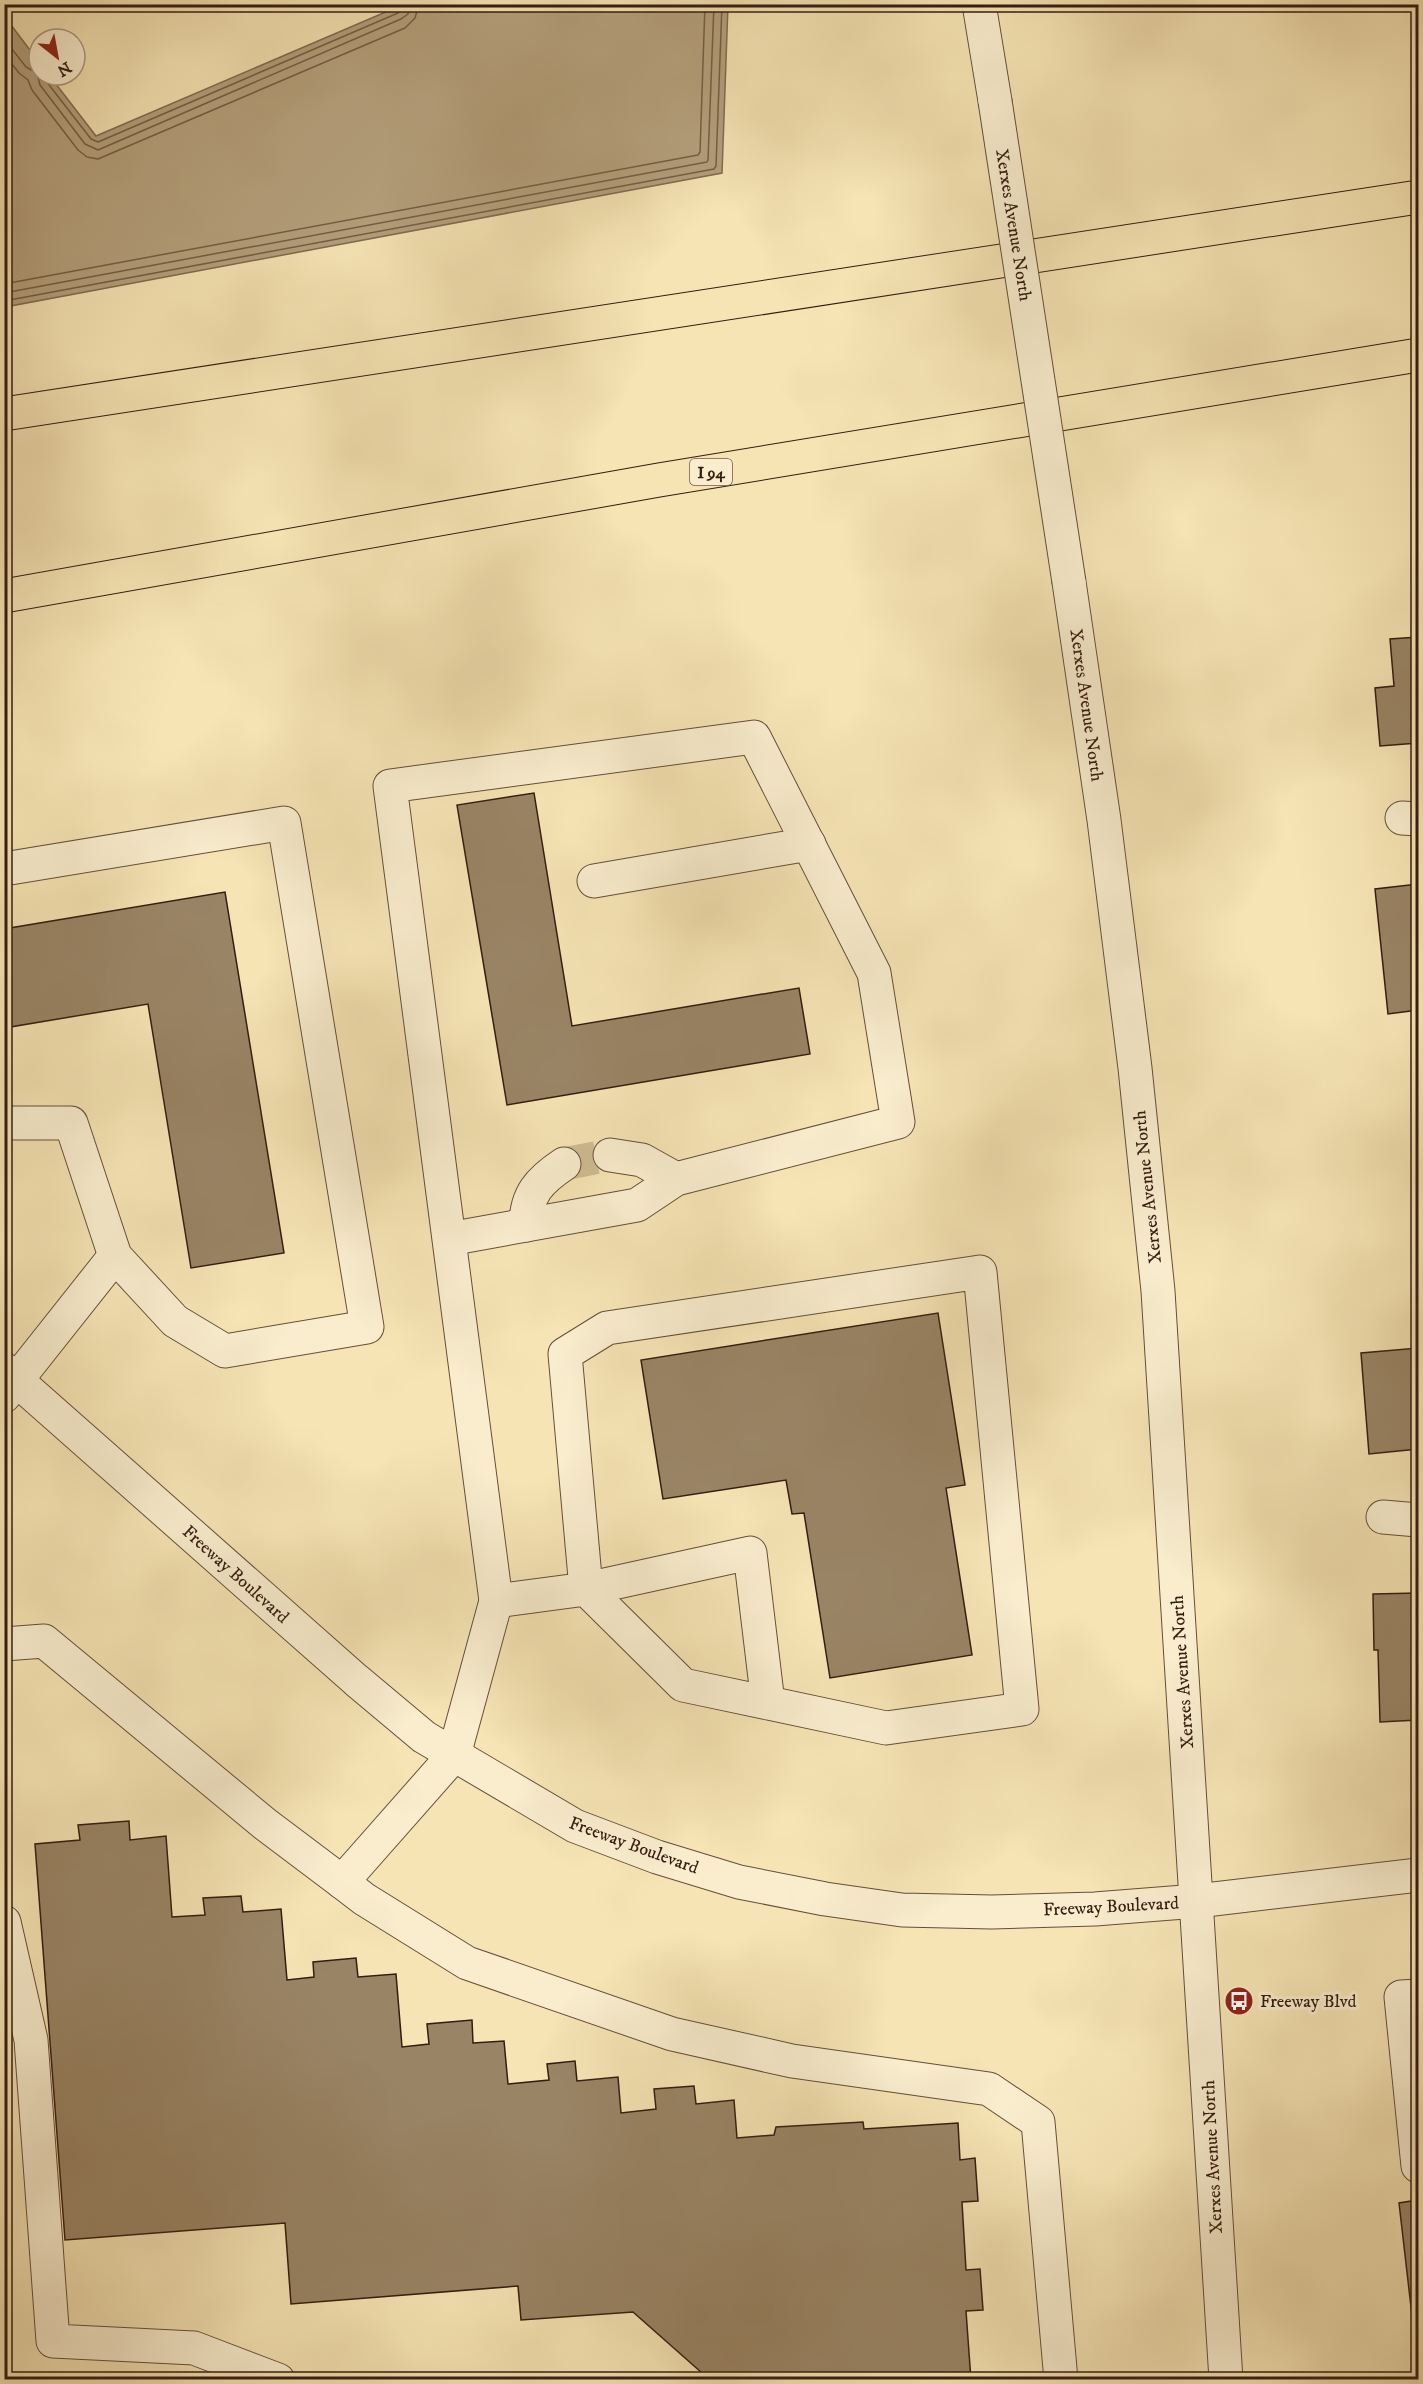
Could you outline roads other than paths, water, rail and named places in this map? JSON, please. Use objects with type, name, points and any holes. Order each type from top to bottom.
[{"type":"highway","points":[[4,414],[1419,197]]},
{"type":"highway","name":"I 94","points":[[4,596],[659,480],[1419,355]]},
{"type":"street","name":"Xerxes Avenue North","points":[[979,4],[1104,820],[1135,1068],[1158,1291],[1226,2379]]},
{"type":"street","points":[[342,1882],[454,1755],[496,1601],[390,786],[753,737],[874,973],[898,1122],[676,1179],[637,1205],[449,1239]]},
{"type":"street","points":[[4,869],[284,823],[367,1328],[225,1351],[175,1321],[115,1256],[71,1123],[4,1123]]},
{"type":"street","points":[[594,881],[809,844]]},
{"type":"street","points":[[610,1155],[642,1160],[676,1179]]},
{"type":"street","points":[[526,1225],[526,1209],[542,1179],[564,1164]]},
{"type":"street","points":[[8,1381],[115,1256]]},
{"type":"street","points":[[980,1272],[1022,1709],[886,1728],[683,1685],[586,1589],[565,1354],[607,1328],[980,1272]]},
{"type":"street","name":"Freeway Boulevard","points":[[8,1381],[424,1737],[575,1826],[657,1857],[739,1882],[825,1899],[902,1910],[992,1912],[1095,1909],[1197,1901],[1419,1875]]},
{"type":"street","points":[[1383,1517],[1419,1520]]},
{"type":"street","points":[[496,1601],[586,1589],[750,1553],[768,1703]]},
{"type":"street","points":[[4,1644],[44,1641],[265,1824],[364,1899],[467,1963],[672,2034],[792,2061],[989,2089],[1038,2122],[1061,2379]]},
{"type":"street","points":[[4,1922],[31,2040],[53,2341],[194,2348],[278,2379]]},
{"type":"street","points":[[1419,1996],[1401,1997],[1419,2166]]},
{"type":"water","points":[[402,5],[728,5],[722,173],[5,307],[5,17],[27,46],[27,87],[58,87],[96,136]]},
{"type":"tunnel","points":[[564,1164],[610,1155]]},
{"type":"place","name":"Freeway Blvd","points":[[1239,2001]]}]
